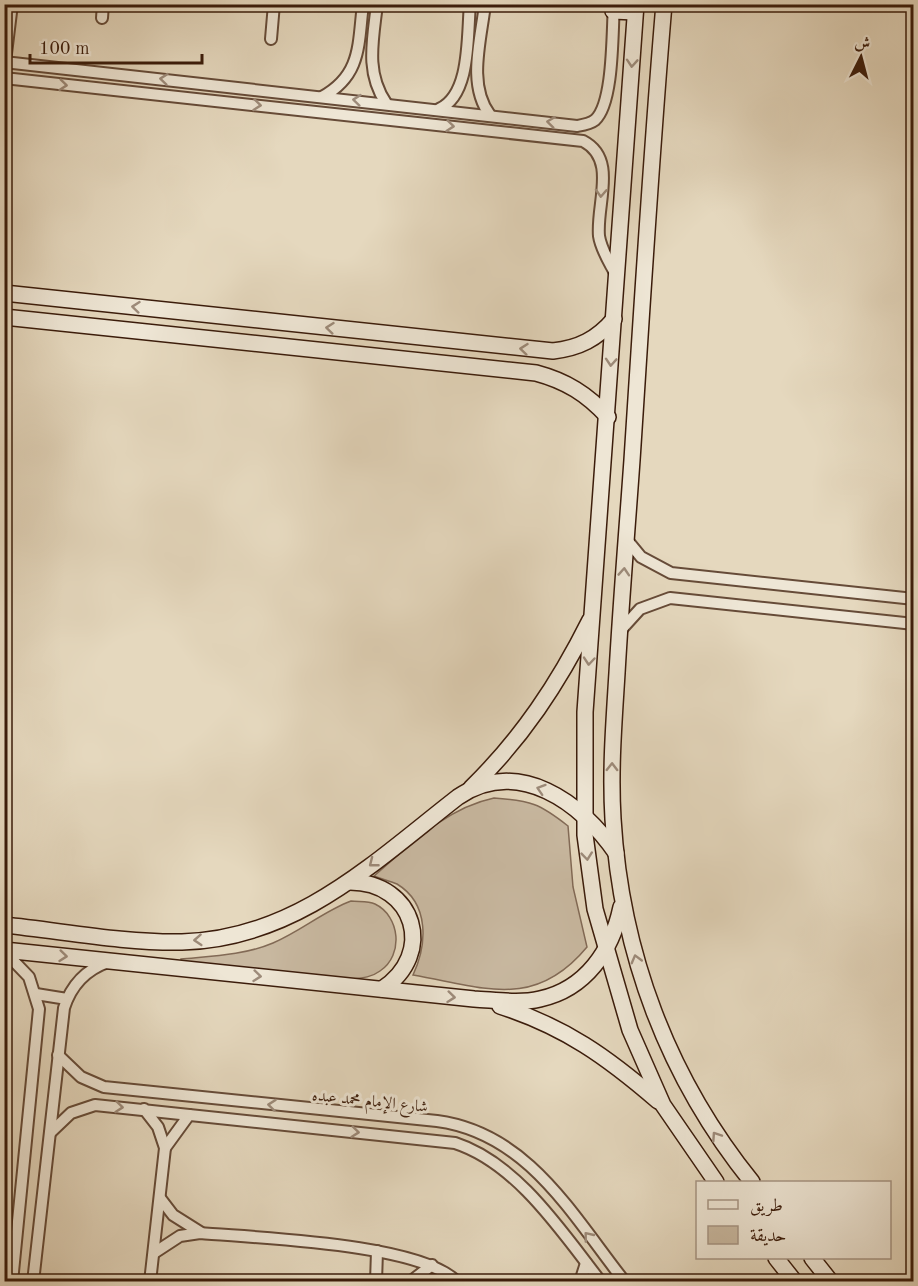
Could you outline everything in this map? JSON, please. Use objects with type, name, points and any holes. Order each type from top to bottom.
[{"type":"main road","points":[[664,4],[612,745],[616,853],[622,902],[642,981],[672,1058],[707,1122],[751,1181]]},
{"type":"main road","points":[[613,8],[636,8],[585,712],[584,813],[590,884],[606,952],[630,1030],[663,1105],[715,1181]]},
{"type":"main road","points":[[617,277],[644,280]]},
{"type":"main road","points":[[608,417],[583,393],[568,384],[536,374],[7,317],[8,294],[553,351],[581,345],[605,330],[614,319]]},
{"type":"main road","points":[[4,925],[155,941],[207,940],[233,936],[282,920],[327,898],[471,788],[502,758],[540,710],[566,667],[594,612]]},
{"type":"main road","points":[[471,788],[505,783],[539,787],[555,794],[584,813],[616,853]]},
{"type":"main road","points":[[350,882],[370,883],[389,892],[399,901],[412,925],[413,944],[408,962],[392,982],[382,989]]},
{"type":"main road","points":[[4,951],[474,999],[523,1001],[553,995],[573,984],[606,952],[615,933],[622,902]]},
{"type":"main road","points":[[474,999],[534,1017],[566,1032],[611,1061],[663,1105]]},
{"type":"main road","points":[[778,1259],[795,1281]]},
{"type":"main road","points":[[814,1259],[831,1281]]},
{"type":"street","points":[[12,4],[5,62],[577,126],[594,120],[604,102],[613,8]]},
{"type":"street","points":[[102,18],[103,4]]},
{"type":"street","points":[[271,39],[274,4]]},
{"type":"street","points":[[322,97],[339,86],[352,70],[358,51],[363,4]]},
{"type":"street","points":[[377,4],[371,59],[372,76],[376,88],[386,103]]},
{"type":"street","points":[[439,109],[456,97],[461,84],[470,4]]},
{"type":"street","points":[[484,4],[478,82],[482,105],[490,115]]},
{"type":"street","points":[[4,78],[583,141],[596,150],[603,165],[600,237],[617,277]]},
{"type":"street","points":[[188,98],[189,82]]},
{"type":"street","points":[[575,139],[577,126]]},
{"type":"street","points":[[627,540],[650,564],[671,573],[914,599]]},
{"type":"street","points":[[620,632],[640,609],[670,598],[914,624]]},
{"type":"street","points":[[4,951],[21,966],[36,994],[39,1016],[12,1281]]},
{"type":"street","points":[[33,1281],[58,1055],[67,999],[84,975],[111,961]]},
{"type":"street","points":[[36,994],[67,999]]},
{"type":"street","name":"شارع الإمام محمد عبده","points":[[58,1055],[74,1073],[96,1084],[113,1089],[437,1121],[478,1131],[504,1144],[527,1161],[625,1281]]},
{"type":"street","points":[[94,1105],[96,1084]]},
{"type":"street","name":"شارع الإمام محمد عبده","points":[[50,1133],[71,1113],[94,1105],[442,1141],[467,1148],[491,1159],[512,1176],[601,1281]]},
{"type":"street","points":[[144,1110],[158,1127],[165,1148],[150,1281]]},
{"type":"street","points":[[165,1148],[189,1115]]},
{"type":"street","points":[[160,1198],[173,1215],[200,1233]]},
{"type":"street","points":[[154,1253],[180,1236],[200,1233],[377,1251],[432,1264],[457,1281]]},
{"type":"street","points":[[376,1281],[377,1251]]},
{"type":"street","points":[[580,1281],[586,1263]]},
{"type":"street","points":[[14,1264],[35,1267]]},
{"type":"street","points":[[410,1281],[432,1264]]},
{"type":"green space","points":[[494,798],[534,804],[568,826],[573,887],[587,947],[567,967],[547,980],[527,987],[506,990],[485,988],[413,975],[423,938],[420,914],[408,892],[397,884],[374,876],[415,840],[444,819],[460,810]]},
{"type":"green space","points":[[351,901],[375,904],[390,917],[394,926],[396,946],[393,955],[388,964],[371,976],[353,979],[181,962],[181,959],[228,954],[262,947]]}]
